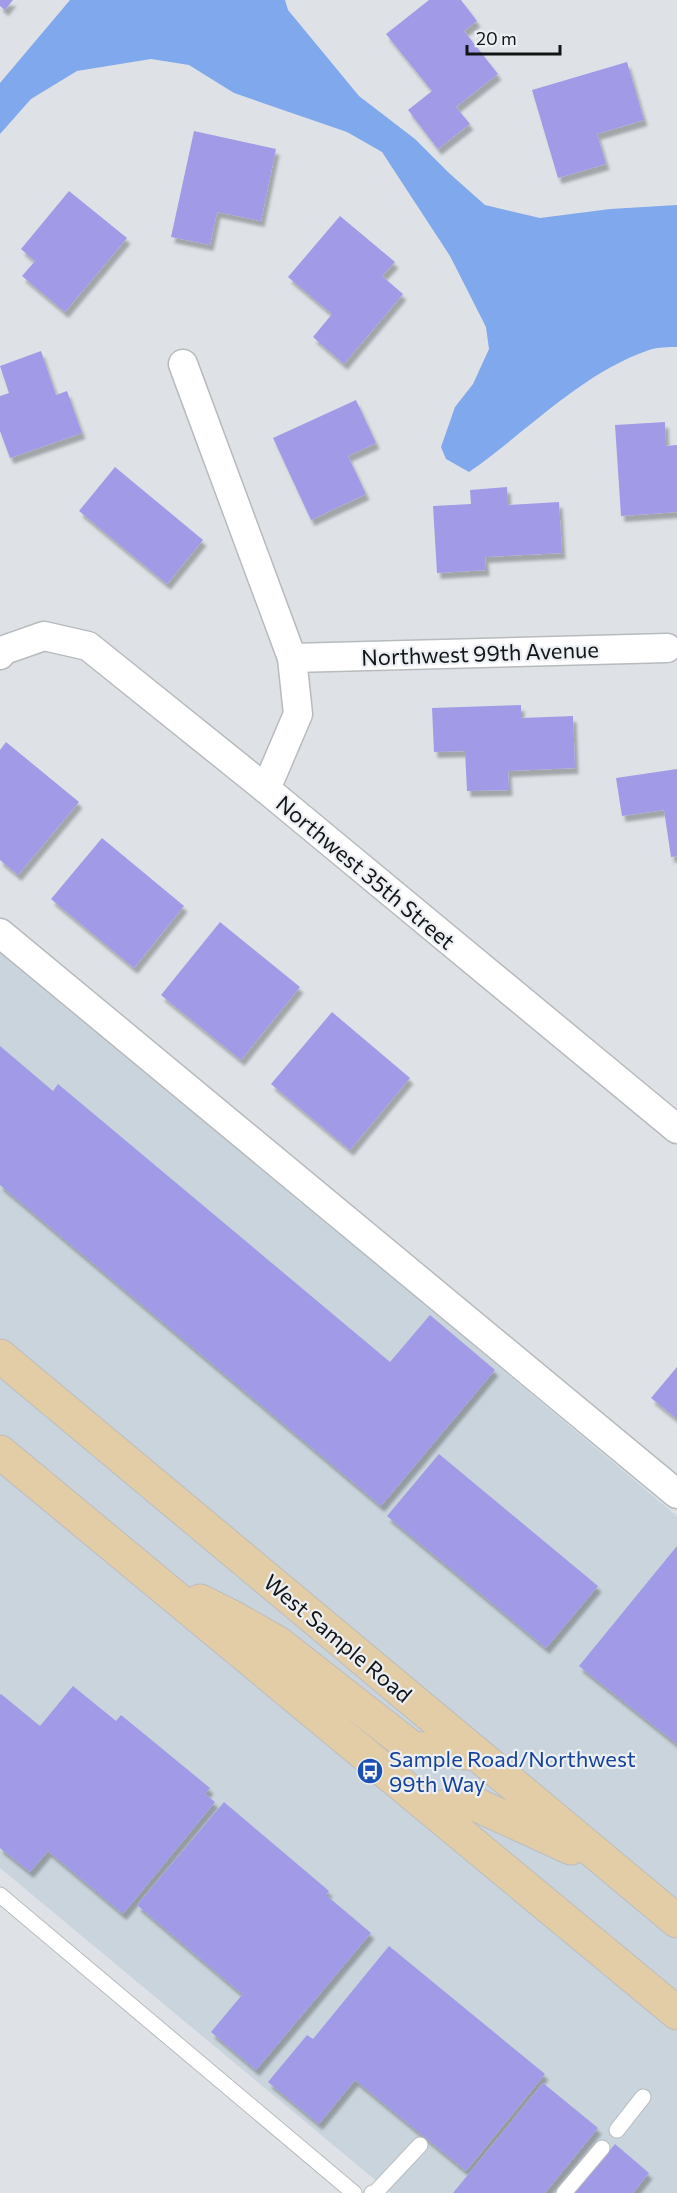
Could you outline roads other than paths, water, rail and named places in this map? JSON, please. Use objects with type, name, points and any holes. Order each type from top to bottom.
[{"type":"main road","name":"West Sample Road","points":[[0,1356],[677,1921]]},
{"type":"main road","points":[[0,1452],[677,2013]]},
{"type":"main road","points":[[147,1575],[236,1619],[278,1643],[412,1748],[477,1754]]},
{"type":"main road","points":[[433,1809],[451,1805],[477,1805],[611,1866]]},
{"type":"street","points":[[183,364],[292,658],[298,714],[266,789]]},
{"type":"street","name":"Northwest 35th Street","points":[[0,655],[4,650],[44,636],[88,646],[266,789],[677,1129]]},
{"type":"street","name":"Northwest 99th Avenue","points":[[292,658],[668,648]]},
{"type":"street","points":[[0,933],[677,1494]]},
{"type":"lane","points":[[0,1895],[354,2193]]},
{"type":"lane","points":[[617,2130],[643,2097]]},
{"type":"lane","points":[[372,2193],[376,2192],[420,2145]]},
{"type":"lane","points":[[564,2193],[602,2148]]},
{"type":"water","points":[[70,0],[285,0],[288,10],[359,96],[415,139],[485,205],[540,218],[610,209],[677,205],[677,347],[649,350],[600,373],[577,388],[469,472],[446,459],[441,447],[455,407],[473,384],[489,349],[486,327],[450,256],[382,152],[347,132],[234,93],[189,65],[151,59],[77,71],[31,99],[0,134],[0,83]]},
{"type":"place","name":"Sample Road/Northwest 99th Way","points":[[370,1771]]}]
